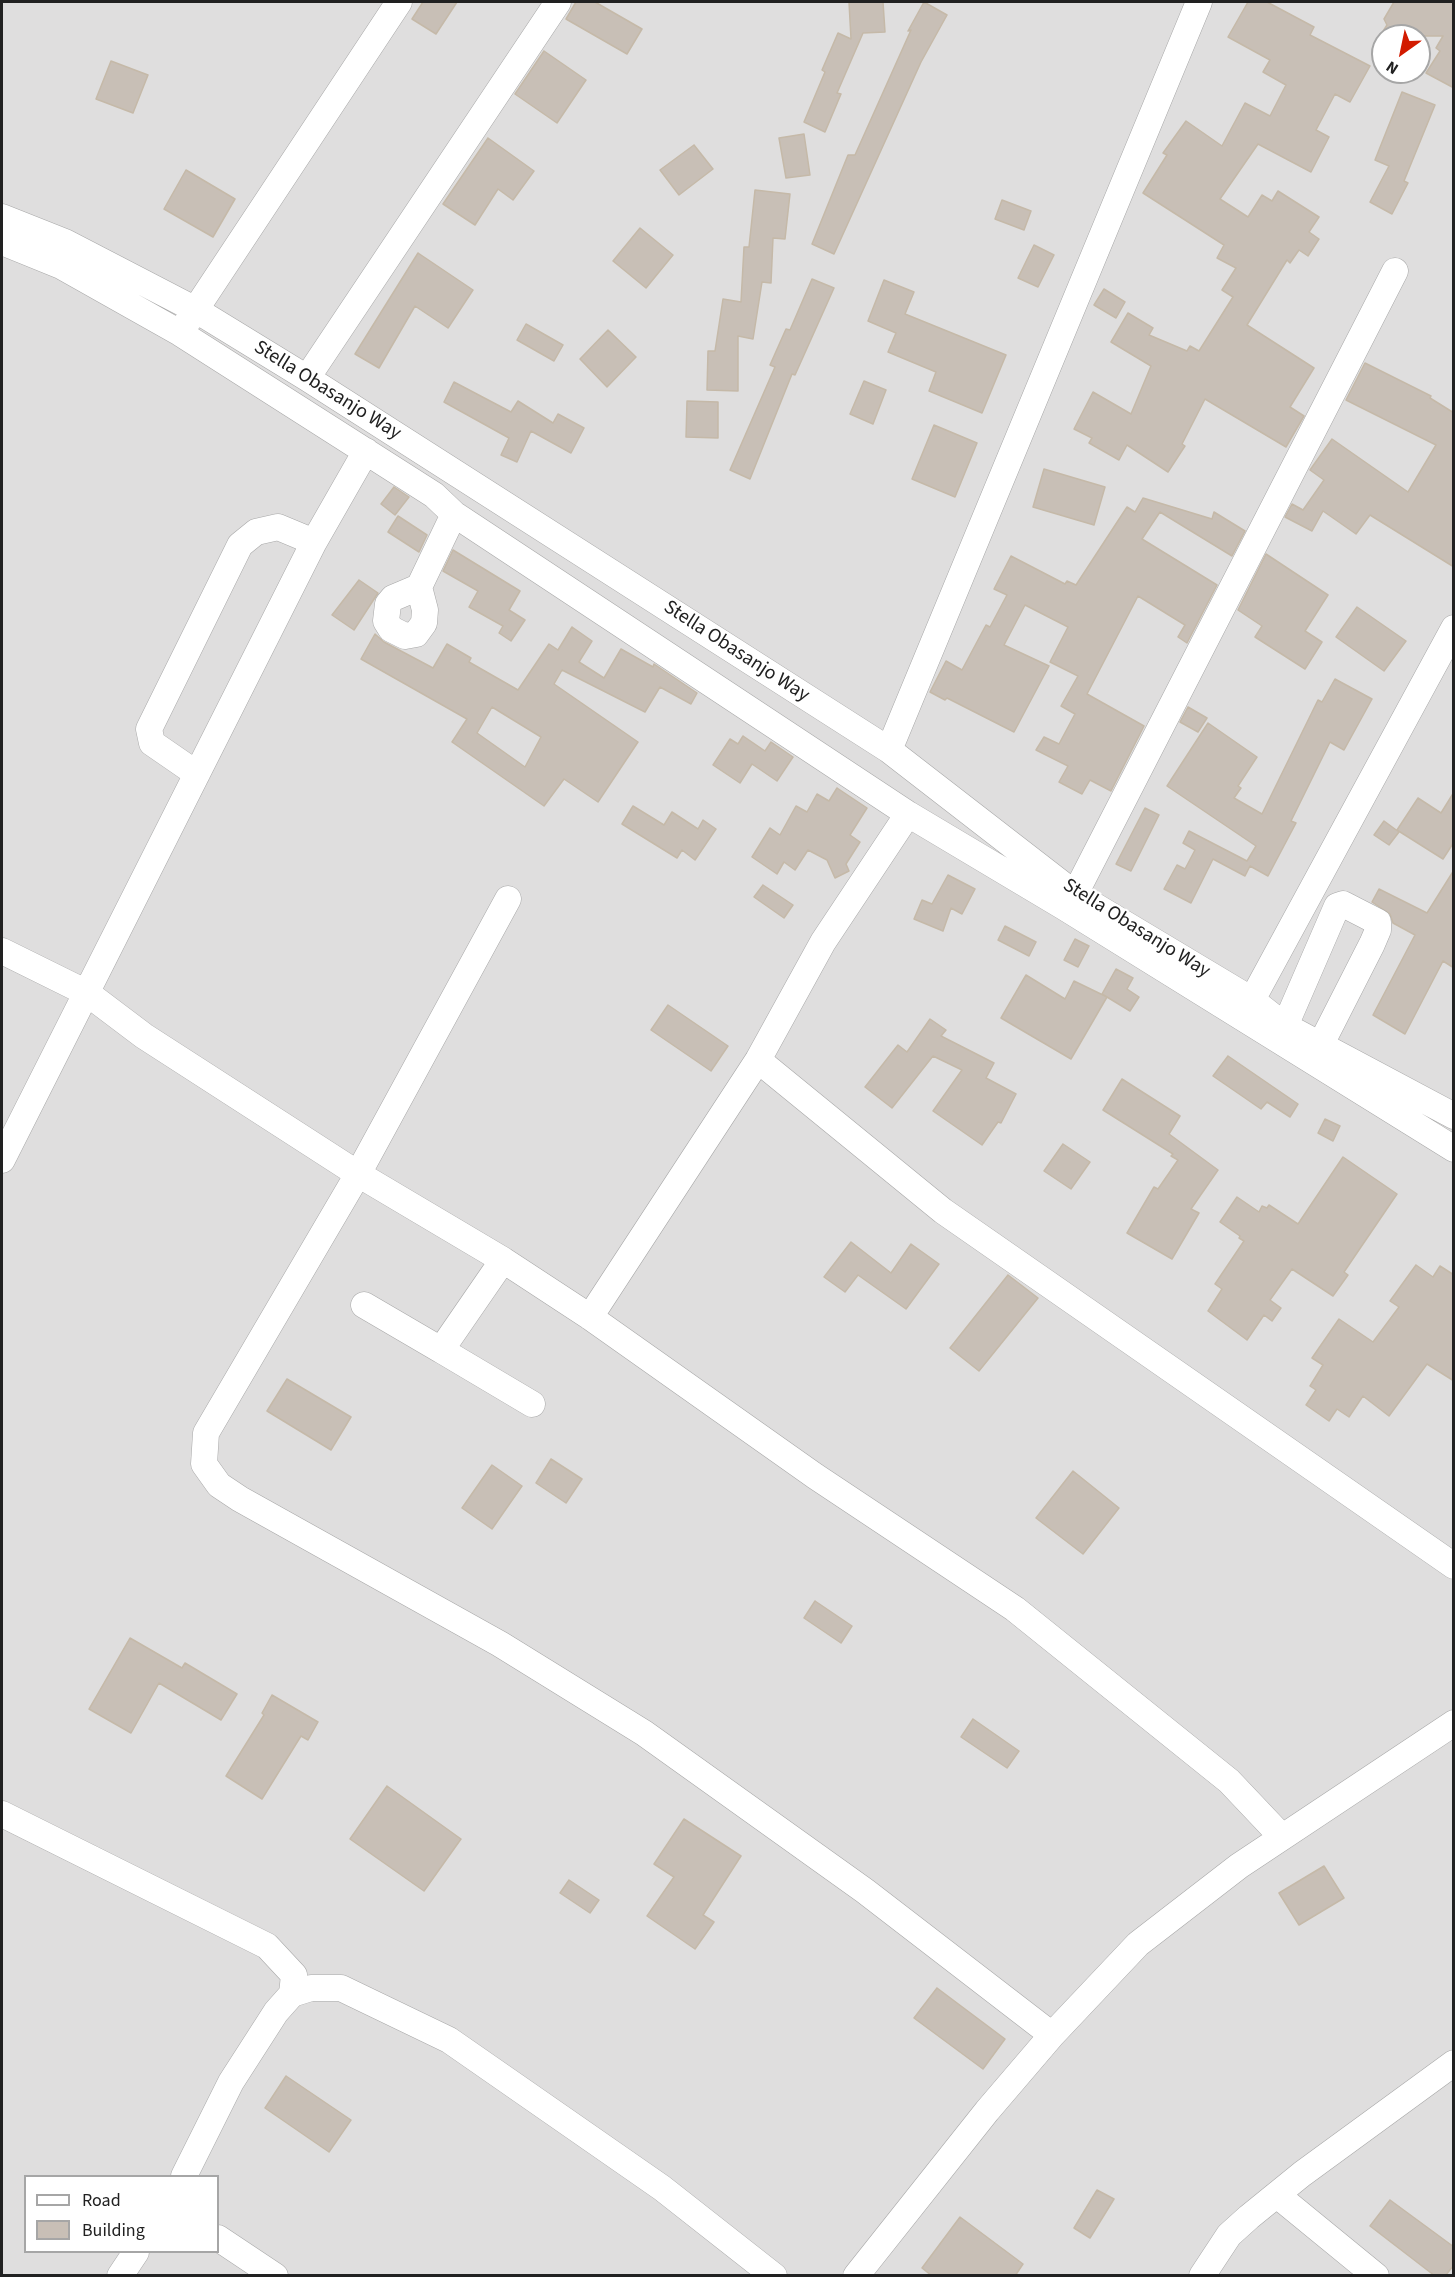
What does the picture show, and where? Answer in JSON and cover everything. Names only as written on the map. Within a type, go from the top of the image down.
[{"type":"street","points":[[180,333],[399,2]]},
{"type":"street","points":[[307,378],[558,2]]},
{"type":"street","points":[[889,750],[1199,2]]},
{"type":"street","name":"Stella Obasanjo Way","points":[[2,217],[65,242],[196,310],[307,378],[889,750],[1075,894],[1252,1000],[1300,1039],[1451,1106]]},
{"type":"street","points":[[2,242],[61,266],[180,333],[434,495],[454,514],[908,814],[1064,907],[1300,1039],[1454,1149]]},
{"type":"street","points":[[1075,894],[1395,271]]},
{"type":"street","points":[[2,1160],[315,542],[366,452]]},
{"type":"street","points":[[418,587],[454,514]]},
{"type":"street","points":[[197,774],[152,743],[149,729],[240,545],[255,532],[278,527],[315,542]]},
{"type":"street","points":[[1252,1000],[1318,874],[1454,628]]},
{"type":"street","points":[[590,1317],[758,1060],[823,942],[908,814]]},
{"type":"street","points":[[1300,1039],[1378,930],[1378,922],[1343,904],[1318,874]]},
{"type":"street","points":[[508,899],[358,1174],[206,1433],[204,1464],[219,1485],[500,1644],[644,1733],[866,1891],[1052,2035]]},
{"type":"street","points":[[1300,1039],[1337,906],[1343,904]]},
{"type":"street","points":[[2,951],[87,993],[144,1036],[358,1174],[503,1260],[590,1317],[816,1476],[1015,1609],[1229,1781],[1282,1837]]},
{"type":"street","points":[[758,1060],[943,1211],[1454,1566]]},
{"type":"street","points":[[441,1350],[503,1260]]},
{"type":"street","points":[[364,1305],[532,1404]]},
{"type":"street","points":[[856,2276],[987,2111],[1052,2035],[1138,1944],[1239,1866],[1454,1723]]},
{"type":"street","points":[[2,1814],[267,1946],[294,1975],[292,1994]]},
{"type":"street","points":[[184,2175],[231,2082],[276,2012],[292,1994],[311,1988],[342,1988],[449,2040],[662,2187],[774,2276]]},
{"type":"street","points":[[1202,2276],[1229,2235],[1277,2195],[1454,2063]]},
{"type":"street","points":[[1277,2195],[1376,2276]]},
{"type":"street","points":[[219,2239],[275,2276]]},
{"type":"street","points":[[120,2276],[135,2253]]},
{"type":"shaded area","points":[[2,2],[1453,2],[1453,2275],[2,2275]]},
{"type":"building","points":[[423,2],[457,2],[436,34],[412,19]]},
{"type":"building","points":[[576,2],[595,2],[642,29],[627,54],[566,19]]},
{"type":"building","points":[[849,2],[883,2],[885,32],[863,33],[837,93],[841,94],[825,132],[804,122],[838,33],[851,39]]},
{"type":"building","points":[[924,2],[947,15],[921,62],[834,254],[812,244],[848,155],[855,155],[911,30],[908,31]]},
{"type":"building","points":[[1248,2],[1267,2],[1314,27],[1310,35],[1370,66],[1350,102],[1335,94],[1316,130],[1329,137],[1311,172],[1258,144],[1220,199],[1248,217],[1262,195],[1272,201],[1278,191],[1319,217],[1309,232],[1319,239],[1308,256],[1299,250],[1290,263],[1287,260],[1247,325],[1314,368],[1290,407],[1304,416],[1286,447],[1205,399],[1182,444],[1185,446],[1168,472],[1127,445],[1119,460],[1089,443],[1092,438],[1074,429],[1093,392],[1131,414],[1151,366],[1111,342],[1128,313],[1153,328],[1149,335],[1187,351],[1190,346],[1199,351],[1233,297],[1222,290],[1236,268],[1217,258],[1224,245],[1143,193],[1167,155],[1163,153],[1186,121],[1222,146],[1245,103],[1270,116],[1286,85],[1263,72],[1270,60],[1228,37]]},
{"type":"building","points":[[1394,2],[1454,2],[1454,88],[1431,76],[1431,65],[1440,51],[1436,48],[1443,36],[1431,36],[1431,24],[1386,24],[1384,19]]},
{"type":"building","points":[[544,51],[586,80],[557,123],[515,94]]},
{"type":"building","points":[[111,61],[148,75],[133,113],[96,99]]},
{"type":"building","points":[[1402,92],[1435,105],[1404,181],[1408,183],[1392,214],[1370,202],[1389,166],[1375,160]]},
{"type":"building","points":[[804,134],[810,175],[786,178],[779,138]]},
{"type":"building","points":[[488,138],[534,171],[513,200],[498,189],[475,225],[443,204]]},
{"type":"building","points":[[694,145],[713,169],[679,195],[660,170]]},
{"type":"building","points":[[186,170],[235,199],[213,237],[164,209]]},
{"type":"building","points":[[755,190],[790,194],[785,239],[773,238],[771,283],[762,282],[753,339],[738,336],[738,391],[707,390],[708,351],[715,351],[723,299],[741,302],[744,247],[749,247]]},
{"type":"building","points":[[1002,200],[1031,211],[1024,230],[995,219]]},
{"type":"building","points":[[640,228],[673,255],[646,288],[613,261]]},
{"type":"building","points":[[1034,245],[1054,255],[1038,287],[1018,278]]},
{"type":"building","points":[[418,253],[473,290],[448,328],[415,306],[379,368],[355,354]]},
{"type":"building","points":[[812,279],[834,288],[795,375],[792,374],[750,479],[730,470],[775,367],[770,365],[786,329],[790,330]]},
{"type":"building","points":[[884,280],[914,292],[905,314],[1006,355],[982,413],[929,391],[936,372],[888,352],[896,333],[868,321]]},
{"type":"building","points":[[1104,289],[1125,302],[1116,318],[1094,305]]},
{"type":"building","points":[[526,324],[563,345],[554,361],[517,340]]},
{"type":"building","points":[[608,330],[636,357],[607,387],[580,359]]},
{"type":"building","points":[[1365,363],[1431,396],[1430,398],[1454,413],[1454,567],[1370,515],[1356,534],[1323,511],[1312,531],[1285,517],[1292,504],[1303,510],[1324,480],[1310,470],[1332,439],[1408,492],[1436,445],[1346,400]]},
{"type":"building","points":[[864,381],[886,390],[873,424],[850,414]]},
{"type":"building","points":[[454,382],[511,412],[518,401],[553,423],[558,414],[584,428],[571,453],[531,431],[517,462],[501,455],[509,438],[444,402]]},
{"type":"building","points":[[687,401],[718,402],[718,438],[686,437]]},
{"type":"building","points":[[934,425],[977,443],[955,497],[912,479]]},
{"type":"building","points":[[1044,469],[1105,487],[1094,525],[1033,507]]},
{"type":"building","points":[[394,487],[409,497],[395,515],[381,504]]},
{"type":"building","points":[[1143,498],[1212,519],[1214,512],[1245,531],[1232,556],[1160,512],[1142,539],[1217,585],[1187,643],[1178,637],[1185,625],[1138,596],[1087,694],[1144,726],[1111,791],[1090,780],[1082,794],[1059,782],[1068,766],[1036,750],[1044,737],[1059,744],[1075,714],[1061,706],[1078,676],[1050,662],[1068,627],[1025,605],[1004,645],[1049,666],[1014,732],[947,698],[945,700],[930,692],[946,661],[962,670],[986,625],[990,627],[1007,595],[994,589],[1011,556],[1065,584],[1067,581],[1076,585],[1127,507],[1135,512]]},
{"type":"building","points":[[398,516],[427,535],[419,552],[388,532]]},
{"type":"building","points":[[453,550],[520,591],[509,610],[525,620],[511,641],[499,633],[503,626],[469,607],[478,591],[443,571]]},
{"type":"building","points":[[1266,554],[1328,595],[1305,631],[1322,642],[1305,669],[1255,637],[1262,626],[1238,610]]},
{"type":"building","points":[[359,580],[378,593],[354,630],[332,615]]},
{"type":"building","points":[[1357,607],[1406,641],[1384,671],[1336,637]]},
{"type":"building","points":[[572,627],[592,641],[579,662],[604,678],[621,649],[653,667],[654,664],[697,693],[691,704],[660,687],[645,712],[562,670],[554,684],[638,742],[598,802],[564,779],[544,806],[452,742],[467,719],[361,659],[375,634],[384,642],[433,668],[447,644],[471,658],[469,662],[518,690],[549,644],[558,650]],"holes":[[[492,707],[541,737],[525,767],[477,733]]]},
{"type":"building","points":[[1335,679],[1372,699],[1344,750],[1330,742],[1291,821],[1296,823],[1268,876],[1250,866],[1245,876],[1213,859],[1191,903],[1164,889],[1177,865],[1185,869],[1195,850],[1183,843],[1189,831],[1247,861],[1256,846],[1167,786],[1208,723],[1257,757],[1238,786],[1241,788],[1234,798],[1262,814],[1318,700],[1322,702]]},
{"type":"building","points":[[1188,707],[1207,718],[1198,732],[1180,722]]},
{"type":"building","points":[[743,736],[765,751],[771,742],[793,757],[777,781],[752,764],[740,783],[713,765],[730,739],[738,744]]},
{"type":"building","points":[[837,788],[867,808],[850,835],[860,842],[846,864],[849,871],[835,878],[827,860],[808,850],[795,870],[784,862],[777,874],[752,857],[770,828],[780,835],[796,806],[807,812],[817,794],[829,801]]},
{"type":"building","points":[[1454,792],[1454,842],[1443,859],[1397,830],[1418,798],[1441,813]]},
{"type":"building","points":[[633,806],[664,825],[672,812],[698,829],[703,820],[716,829],[695,860],[682,850],[677,858],[622,824]]},
{"type":"building","points":[[1145,808],[1159,815],[1131,871],[1116,864]]},
{"type":"building","points":[[1384,821],[1399,832],[1389,845],[1374,835]]},
{"type":"building","points":[[1454,870],[1454,968],[1443,961],[1405,1034],[1373,1015],[1415,935],[1393,923],[1390,914],[1372,902],[1379,889],[1427,913]]},
{"type":"building","points":[[948,875],[975,889],[962,914],[951,908],[943,931],[914,919],[922,900],[932,904]]},
{"type":"building","points":[[763,885],[793,905],[784,918],[754,897]]},
{"type":"building","points":[[1005,926],[1036,942],[1029,956],[998,940]]},
{"type":"building","points":[[1075,939],[1089,946],[1078,967],[1064,960]]},
{"type":"building","points":[[1116,969],[1133,978],[1127,989],[1139,997],[1130,1011],[1102,994]]},
{"type":"building","points":[[1026,975],[1065,999],[1074,981],[1107,997],[1071,1059],[1001,1018]]},
{"type":"building","points":[[668,1005],[728,1046],[711,1071],[651,1030]]},
{"type":"building","points":[[930,1019],[946,1030],[941,1036],[994,1063],[986,1078],[1016,1094],[1001,1123],[998,1122],[982,1145],[933,1111],[962,1070],[933,1056],[892,1108],[865,1087],[898,1045],[907,1052]]},
{"type":"building","points":[[1228,1056],[1298,1104],[1290,1117],[1267,1102],[1261,1109],[1213,1076]]},
{"type":"building","points":[[1122,1079],[1180,1116],[1169,1134],[1218,1170],[1191,1209],[1199,1213],[1172,1259],[1127,1233],[1154,1187],[1158,1189],[1178,1160],[1171,1156],[1173,1154],[1103,1110]]},
{"type":"building","points":[[1325,1119],[1340,1126],[1333,1141],[1318,1133]]},
{"type":"building","points":[[1063,1144],[1090,1162],[1071,1189],[1044,1171]]},
{"type":"building","points":[[1343,1157],[1397,1194],[1344,1272],[1348,1275],[1333,1296],[1292,1269],[1270,1300],[1281,1308],[1272,1321],[1264,1315],[1247,1340],[1208,1311],[1222,1289],[1215,1284],[1244,1241],[1220,1222],[1237,1197],[1259,1212],[1262,1206],[1267,1208],[1269,1205],[1298,1224]]},
{"type":"building","points":[[851,1242],[891,1273],[911,1244],[939,1264],[906,1309],[858,1275],[845,1292],[824,1277]]},
{"type":"building","points":[[1416,1265],[1433,1277],[1440,1266],[1454,1275],[1454,1381],[1427,1364],[1389,1416],[1363,1396],[1349,1417],[1337,1409],[1329,1421],[1306,1405],[1316,1390],[1310,1386],[1323,1365],[1312,1358],[1339,1319],[1373,1342],[1399,1307],[1390,1301]]},
{"type":"building","points":[[1008,1275],[1038,1298],[979,1371],[950,1348]]},
{"type":"building","points":[[287,1379],[351,1417],[331,1450],[267,1411]]},
{"type":"building","points":[[551,1459],[582,1479],[566,1503],[536,1483]]},
{"type":"building","points":[[492,1465],[522,1486],[492,1529],[462,1508]]},
{"type":"building","points":[[1073,1471],[1119,1508],[1083,1554],[1036,1518]]},
{"type":"building","points":[[815,1601],[852,1626],[841,1643],[804,1618]]},
{"type":"building","points":[[130,1638],[182,1668],[185,1663],[237,1694],[221,1720],[159,1683],[131,1733],[89,1709]]},
{"type":"building","points":[[272,1695],[318,1722],[308,1740],[301,1736],[262,1799],[226,1776],[264,1715],[262,1713]]},
{"type":"building","points":[[973,1719],[1019,1751],[1007,1768],[961,1737]]},
{"type":"building","points":[[387,1786],[461,1839],[424,1891],[350,1839]]},
{"type":"building","points":[[684,1819],[741,1856],[703,1915],[714,1922],[695,1949],[647,1916],[674,1877],[654,1864]]},
{"type":"building","points":[[1324,1866],[1344,1898],[1299,1925],[1279,1893]]},
{"type":"building","points":[[569,1880],[599,1900],[590,1913],[560,1893]]},
{"type":"building","points":[[937,1988],[1005,2039],[983,2069],[914,2018]]},
{"type":"building","points":[[286,2076],[351,2120],[329,2152],[265,2108]]},
{"type":"building","points":[[1097,2190],[1114,2199],[1090,2238],[1074,2228]]},
{"type":"building","points":[[1390,2200],[1454,2247],[1454,2265],[1445,2276],[1435,2276],[1370,2226]]},
{"type":"building","points":[[960,2217],[1023,2264],[1015,2276],[932,2276],[922,2268]]}]
